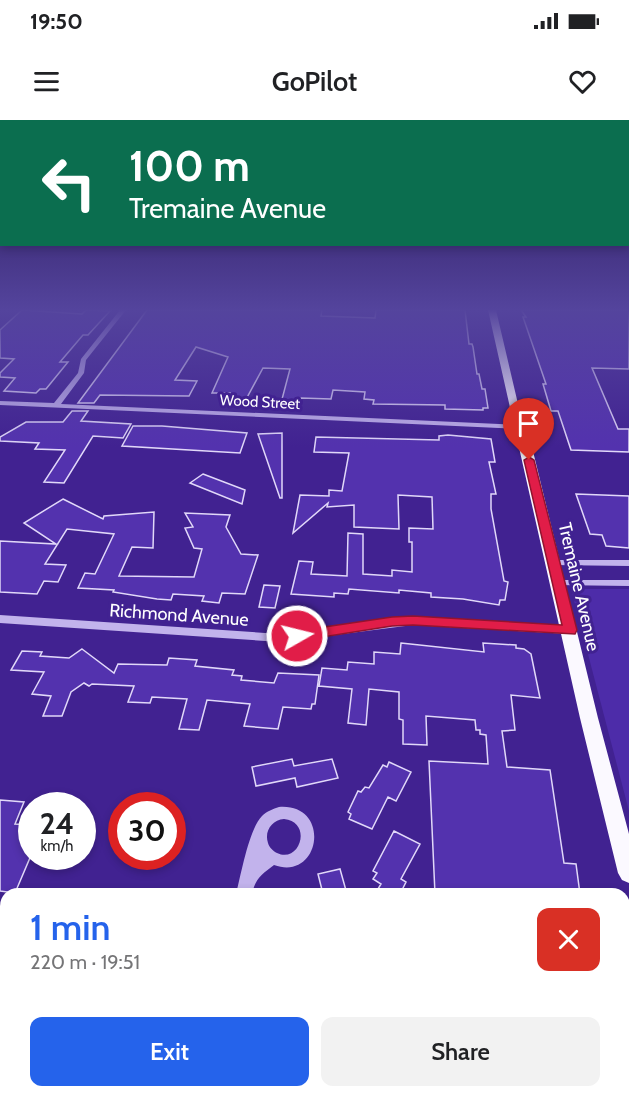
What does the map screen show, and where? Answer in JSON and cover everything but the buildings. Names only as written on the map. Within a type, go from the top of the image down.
[{"type":"main road","name":"Tremaine Avenue","points":[[503,356],[555,563],[605,783],[629,873]]},
{"type":"street","points":[[56,406],[81,373],[83,360],[86,356]]},
{"type":"street","name":"Wood Street","points":[[0,403],[519,427]]},
{"type":"street","points":[[555,563],[629,563]]},
{"type":"street","points":[[559,583],[629,583]]},
{"type":"street","name":"Richmond Avenue","points":[[0,619],[280,638],[413,621],[570,630]]},
{"type":"street","points":[[245,888],[259,833],[267,820],[283,814],[298,818],[308,830],[309,837],[303,851],[289,860],[272,858],[261,848],[259,833]]},
{"type":"street","points":[[246,888],[254,871],[272,858]]},
{"type":"shaded area","points":[[571,589],[629,589],[629,811]]},
{"type":"route","points":[[297,636],[392,621],[570,630],[529,460]]}]
